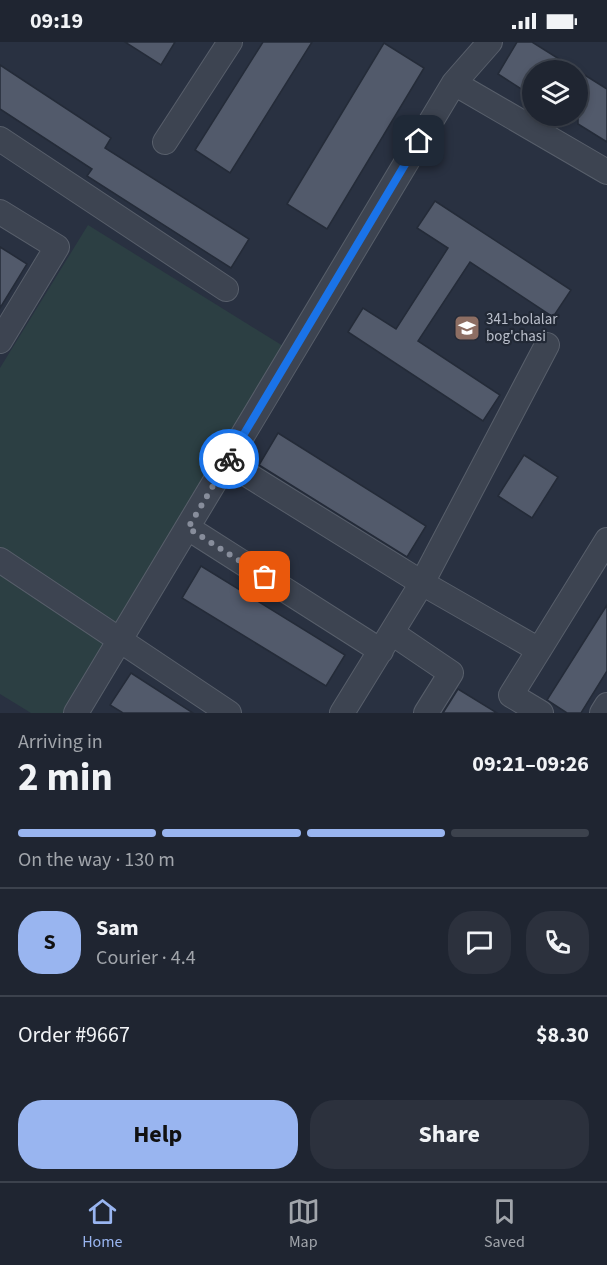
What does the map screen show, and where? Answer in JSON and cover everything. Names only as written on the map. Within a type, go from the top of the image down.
[{"type":"lane","points":[[165,142],[230,42]]},
{"type":"lane","points":[[76,713],[454,82],[490,42]]},
{"type":"lane","points":[[454,82],[607,172]]},
{"type":"lane","points":[[0,139],[226,289]]},
{"type":"lane","points":[[0,212],[57,247],[0,341]]},
{"type":"lane","points":[[342,713],[422,583],[547,345]]},
{"type":"lane","points":[[226,462],[422,583],[539,650]]},
{"type":"lane","points":[[188,528],[386,642],[452,673],[426,713]]},
{"type":"lane","points":[[541,713],[512,695],[607,540]]},
{"type":"lane","points":[[0,560],[119,642],[230,713]]},
{"type":"lane","points":[[602,713],[607,705]]},
{"type":"green space","points":[[88,225],[288,349],[63,713],[31,713],[0,694],[0,368]]},
{"type":"building","points":[[125,42],[175,42],[161,65]]},
{"type":"building","points":[[263,42],[312,42],[230,173],[195,150]]},
{"type":"building","points":[[517,42],[532,42],[561,60],[522,60],[522,90],[498,74]]},
{"type":"building","points":[[384,43],[424,68],[327,229],[287,204]]},
{"type":"building","points":[[0,65],[111,138],[105,148],[249,239],[231,268],[87,176],[92,169],[0,109]]},
{"type":"building","points":[[588,77],[607,89],[607,142],[581,126],[588,126]]},
{"type":"building","points":[[435,201],[571,290],[553,317],[470,262],[418,341],[500,395],[483,421],[348,332],[363,308],[396,329],[448,248],[417,228]]},
{"type":"building","points":[[0,247],[27,264],[0,308]]},
{"type":"building","points":[[278,433],[426,526],[407,557],[259,465]]},
{"type":"building","points":[[524,455],[558,477],[532,518],[498,496]]},
{"type":"building","points":[[201,566],[345,655],[326,686],[182,598]]},
{"type":"building","points":[[607,605],[607,671],[581,713],[567,713],[547,700]]},
{"type":"building","points":[[131,673],[193,713],[123,713],[110,705]]},
{"type":"building","points":[[458,689],[497,713],[443,713]]},
{"type":"way so far","points":[[229,459],[188,528],[265,577]]},
{"type":"place","name":"341-bolalar bog'chasi","points":[[467,328]]},
{"type":"route","points":[[229,459],[419,141]]}]
